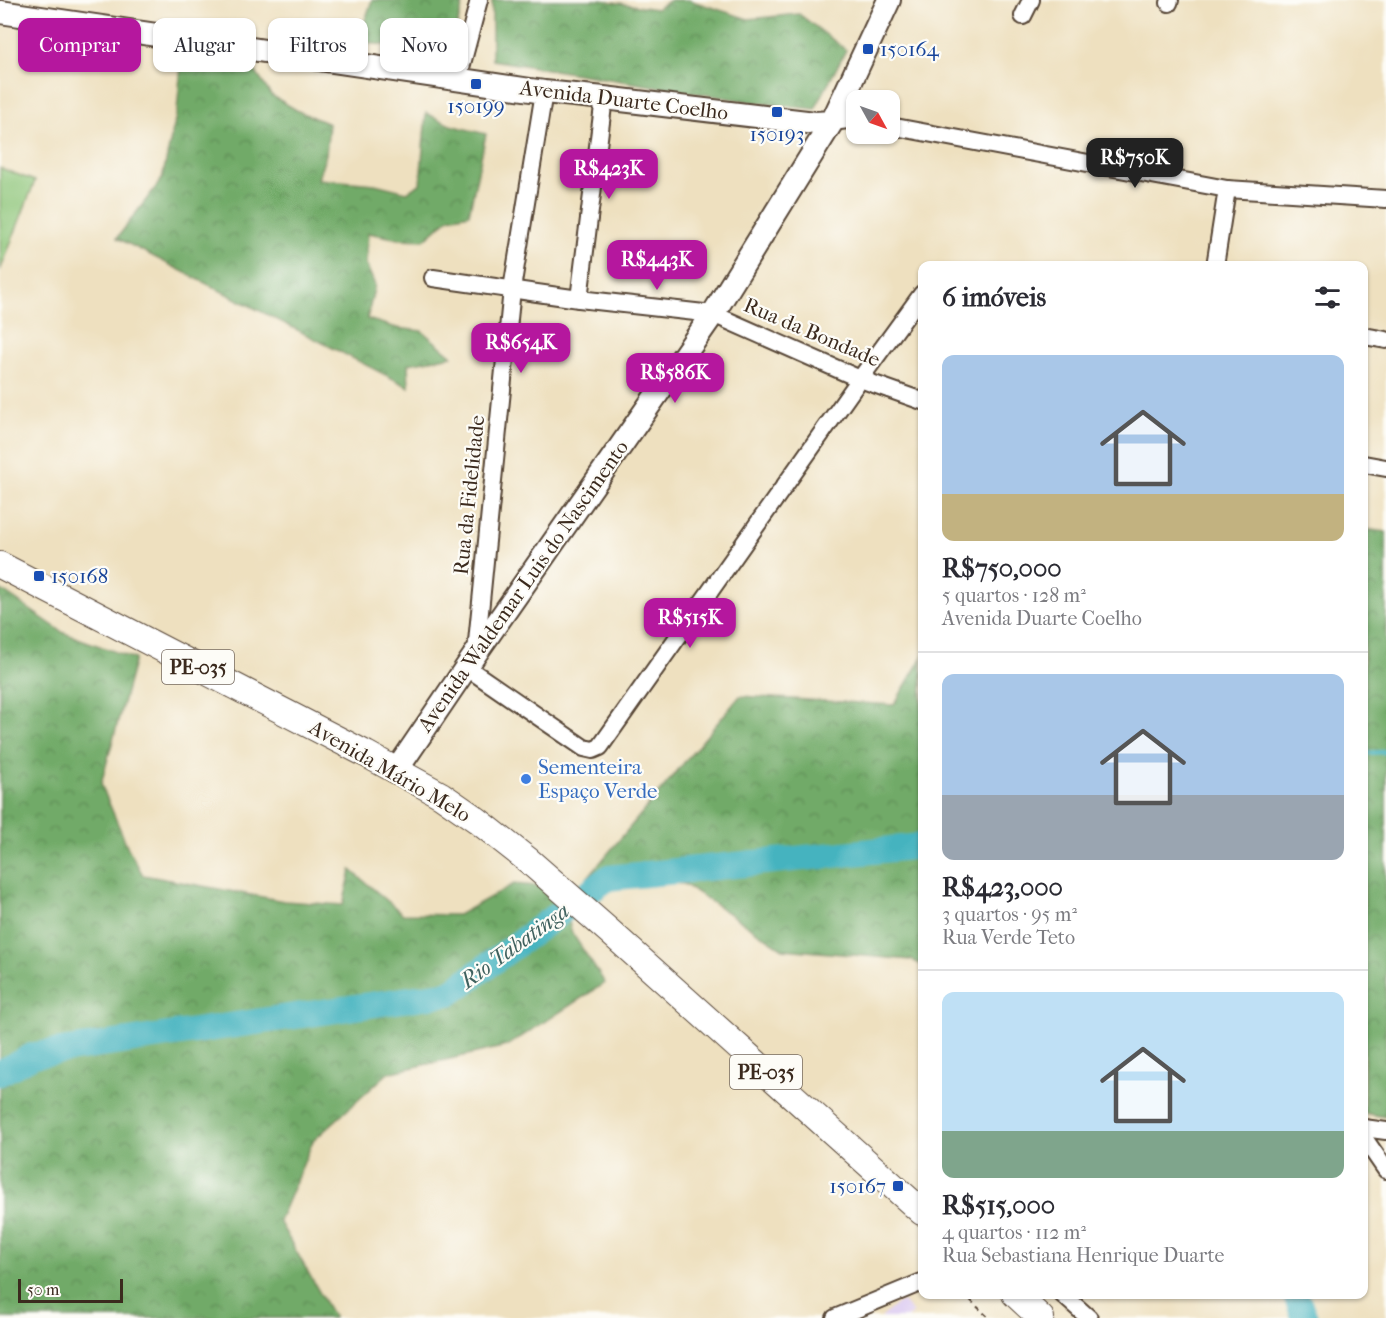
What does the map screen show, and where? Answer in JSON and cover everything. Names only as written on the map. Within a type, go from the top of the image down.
[{"type":"main road","name":"Avenida Waldemar Luis do Nascimento","points":[[396,771],[713,314],[832,122],[890,0]]},
{"type":"main road","name":"Avenida Duarte Coelho","points":[[0,12],[544,92],[815,123],[832,122]]},
{"type":"main road","name":"Avenida Mário Melo","points":[[0,565],[441,795],[477,820],[530,861],[918,1208]]},
{"type":"main road","points":[[1020,1299],[1041,1318]]},
{"type":"street","points":[[458,79],[479,0]]},
{"type":"street","points":[[1023,16],[1031,0]]},
{"type":"street","name":"Rua da Fidelidade","points":[[471,660],[512,289],[544,92]]},
{"type":"street","points":[[579,299],[604,98]]},
{"type":"street","name":"Avenida Duarte Coelho","points":[[832,122],[846,120]]},
{"type":"street","points":[[900,128],[1227,189],[1386,199]]},
{"type":"street","points":[[1216,261],[1227,189]]},
{"type":"street","name":"Rua da Bondade","points":[[433,278],[579,299],[713,314],[860,379],[918,400]]},
{"type":"street","points":[[471,660],[584,748],[593,750],[600,747],[918,299]]},
{"type":"street","points":[[1368,337],[1386,340]]},
{"type":"street","points":[[1368,465],[1386,468]]},
{"type":"street","points":[[1368,1129],[1386,1131]]},
{"type":"street","points":[[1368,1144],[1386,1170]]},
{"type":"street","points":[[835,1318],[918,1284]]},
{"type":"street","points":[[1068,1299],[1089,1318]]},
{"type":"path","points":[[969,1299],[989,1318]]},
{"type":"shaded area","points":[[903,1302],[913,1313],[907,1318],[881,1318],[898,1303]]},
{"type":"green space","points":[[372,0],[464,0],[459,18],[380,18],[380,44],[368,43],[368,18],[366,18]]},
{"type":"green space","points":[[492,0],[601,0],[656,9],[671,0],[689,0],[748,19],[799,14],[846,50],[815,109],[758,103],[492,60]]},
{"type":"green space","points":[[180,72],[256,72],[271,95],[298,111],[329,124],[326,154],[318,179],[375,184],[407,192],[420,184],[426,113],[450,125],[486,134],[469,214],[449,218],[424,240],[399,239],[368,233],[366,264],[375,285],[367,319],[397,328],[422,331],[452,356],[408,364],[409,387],[117,238],[162,179],[177,111]]},
{"type":"green space","points":[[0,168],[35,181],[0,271]]},
{"type":"green space","points":[[1368,530],[1386,532],[1386,1117],[1368,1114]]},
{"type":"green space","points":[[0,589],[64,633],[135,659],[101,784],[128,848],[143,875],[284,901],[343,905],[351,870],[403,914],[458,915],[514,884],[559,888],[572,933],[605,983],[507,1046],[388,1073],[313,1141],[279,1221],[334,1318],[0,1318]]},
{"type":"green space","points":[[918,664],[918,963],[912,960],[783,949],[684,884],[588,877],[740,696],[894,705]]},
{"type":"waterway","points":[[1368,753],[1386,752]]},
{"type":"waterway","name":"Rio Tabatinga","points":[[0,1073],[34,1055],[450,993],[608,878],[918,846]]},
{"type":"waterway","name":"Rio Tabatinga","points":[[1297,1299],[1305,1318]]},
{"type":"place","name":"150164","points":[[868,49]]},
{"type":"place","name":"150199","points":[[476,84]]},
{"type":"place","name":"150193","points":[[777,112]]},
{"type":"place","name":"150168","points":[[39,576]]},
{"type":"place","name":"Sementeira Espaço Verde","points":[[526,779]]},
{"type":"place","name":"150167","points":[[898,1186]]}]
